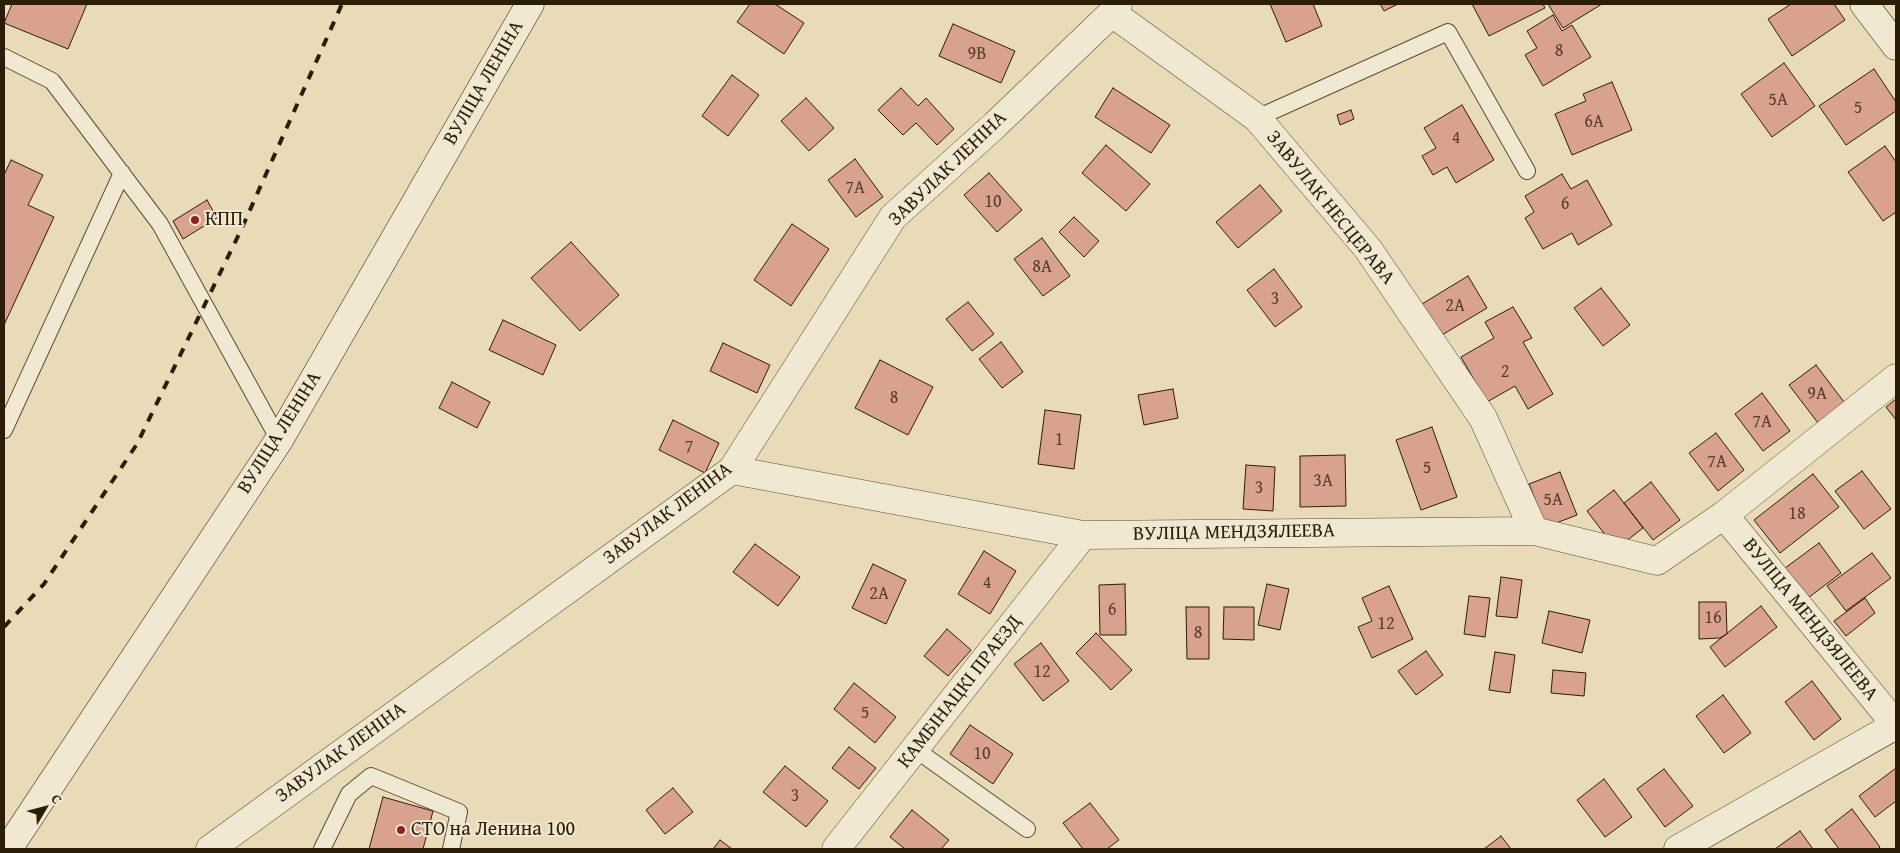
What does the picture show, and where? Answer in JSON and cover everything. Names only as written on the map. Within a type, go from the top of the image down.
[{"type":"street","name":"ВУЛІЦА ЛЕНІНА","points":[[8,849],[279,440],[530,4]]},
{"type":"street","points":[[1864,4],[1896,46]]},
{"type":"street","name":"ЗАВУЛАК НЕСЦЕРАВА","points":[[1115,8],[1257,118],[1368,249],[1482,418],[1534,530]]},
{"type":"street","name":"ЗАВУЛАК ЛЕНІНА","points":[[210,849],[732,470],[893,217],[994,125],[1115,8]]},
{"type":"street","name":"ВУЛІЦА МЕНДЗЯЛЕЕВА","points":[[732,470],[1083,535],[1534,530],[1657,561],[1724,515],[1896,378]]},
{"type":"street","name":"ВУЛІЦА МЕНДЗЯЛЕЕВА","points":[[1724,515],[1896,725]]},
{"type":"street","name":"КАМБІНАЦКІ ПРАЕЗД","points":[[836,849],[1083,535]]},
{"type":"street","points":[[1678,849],[1896,725]]},
{"type":"lane","points":[[1257,118],[1448,32],[1527,171]]},
{"type":"lane","points":[[4,57],[52,80],[160,224],[279,440]]},
{"type":"lane","points":[[4,430],[122,174]]},
{"type":"lane","points":[[915,748],[1027,829]]},
{"type":"lane","points":[[322,849],[349,794],[371,776],[459,812],[451,849]]},
{"type":"building","points":[[12,4],[87,4],[68,49],[4,23]]},
{"type":"building","points":[[750,4],[775,4],[804,23],[784,54],[737,22]]},
{"type":"building","points":[[1270,4],[1313,4],[1322,26],[1286,42]]},
{"type":"building","points":[[1380,4],[1398,4],[1384,11]]},
{"type":"building","points":[[1472,4],[1543,4],[1545,8],[1489,36]]},
{"type":"building","points":[[1548,4],[1602,4],[1563,28]]},
{"type":"building","points":[[1791,4],[1834,4],[1845,20],[1792,56],[1768,19]]},
{"type":"building","points":[[1553,15],[1562,31],[1572,25],[1591,57],[1543,86],[1525,55],[1537,48],[1527,31]]},
{"type":"building","points":[[953,24],[1015,51],[1001,83],[939,56]]},
{"type":"building","points":[[1784,63],[1815,106],[1772,137],[1741,94]]},
{"type":"building","points":[[1874,69],[1896,102],[1896,111],[1846,145],[1819,106]]},
{"type":"building","points":[[732,75],[759,95],[728,136],[702,116]]},
{"type":"building","points":[[1612,82],[1632,130],[1572,155],[1555,114],[1586,101],[1583,94]]},
{"type":"building","points":[[901,88],[918,106],[926,98],[954,129],[937,145],[916,123],[903,135],[878,110]]},
{"type":"building","points":[[1113,88],[1170,125],[1151,153],[1095,117]]},
{"type":"building","points":[[806,98],[834,128],[809,151],[781,121]]},
{"type":"building","points":[[1462,105],[1494,160],[1456,183],[1447,167],[1433,175],[1422,156],[1436,148],[1424,128]]},
{"type":"building","points":[[1351,110],[1354,119],[1340,125],[1337,115]]},
{"type":"building","points":[[1106,145],[1150,184],[1126,211],[1082,173]]},
{"type":"building","points":[[1885,146],[1896,162],[1896,212],[1883,221],[1848,172]]},
{"type":"building","points":[[855,159],[883,197],[856,217],[828,180]]},
{"type":"building","points":[[11,160],[43,175],[28,205],[54,217],[4,325],[4,175]]},
{"type":"building","points":[[989,173],[1022,210],[997,232],[964,195]]},
{"type":"building","points":[[1562,174],[1571,189],[1587,180],[1612,225],[1578,245],[1572,233],[1543,249],[1525,218],[1534,212],[1525,196]]},
{"type":"building","points":[[1260,185],[1282,211],[1238,248],[1216,222]]},
{"type":"building","name":"КПП","points":[[207,200],[217,218],[183,239],[173,221]]},
{"type":"building","points":[[1074,217],[1099,241],[1084,257],[1059,232]]},
{"type":"building","points":[[792,224],[829,249],[791,306],[754,280]]},
{"type":"building","points":[[1042,238],[1070,276],[1043,296],[1014,259]]},
{"type":"building","points":[[571,242],[619,295],[580,331],[531,278]]},
{"type":"building","points":[[1274,269],[1302,307],[1275,327],[1247,290]]},
{"type":"building","points":[[1468,276],[1487,308],[1442,335],[1422,304]]},
{"type":"building","points":[[1601,288],[1630,325],[1603,346],[1574,308]]},
{"type":"building","points":[[968,302],[994,334],[972,351],[946,319]]},
{"type":"building","points":[[1513,307],[1532,338],[1523,342],[1553,394],[1528,409],[1515,386],[1487,402],[1461,357],[1494,338],[1485,322]]},
{"type":"building","points":[[503,320],[556,345],[543,375],[489,350]]},
{"type":"building","points":[[1001,342],[1023,372],[1002,388],[979,359]]},
{"type":"building","points":[[723,343],[770,365],[757,393],[710,371]]},
{"type":"building","points":[[880,360],[933,387],[908,435],[855,408]]},
{"type":"building","points":[[1816,365],[1844,402],[1818,423],[1789,385]]},
{"type":"building","points":[[452,382],[490,402],[477,428],[439,408]]},
{"type":"building","points":[[1173,389],[1178,418],[1144,425],[1138,395]]},
{"type":"building","points":[[1762,393],[1790,431],[1763,451],[1735,414]]},
{"type":"building","points":[[1896,399],[1896,420],[1886,407]]},
{"type":"building","points":[[1045,410],[1081,415],[1074,469],[1038,464]]},
{"type":"building","points":[[673,420],[719,443],[705,473],[659,450]]},
{"type":"building","points":[[1432,427],[1457,497],[1421,510],[1396,440]]},
{"type":"building","points":[[1716,433],[1744,470],[1718,491],[1689,453]]},
{"type":"building","points":[[1345,455],[1346,506],[1300,507],[1300,456]]},
{"type":"building","points":[[1246,465],[1275,467],[1273,511],[1243,509]]},
{"type":"building","points":[[1862,471],[1891,509],[1864,529],[1835,491]]},
{"type":"building","points":[[1560,472],[1577,515],[1546,527],[1529,484]]},
{"type":"building","points":[[1813,474],[1839,507],[1780,553],[1754,520]]},
{"type":"building","points":[[1651,482],[1680,520],[1653,540],[1624,503]]},
{"type":"building","points":[[1614,490],[1643,528],[1616,549],[1587,511]]},
{"type":"building","points":[[1819,543],[1841,573],[1808,598],[1785,568]]},
{"type":"building","points":[[755,544],[800,577],[778,606],[733,572]]},
{"type":"building","points":[[984,551],[1016,571],[990,614],[958,594]]},
{"type":"building","points":[[1872,553],[1891,578],[1846,611],[1827,586]]},
{"type":"building","points":[[873,564],[906,580],[886,624],[852,608]]},
{"type":"building","points":[[1501,577],[1522,580],[1517,618],[1496,616]]},
{"type":"building","points":[[1125,584],[1126,635],[1100,635],[1099,585]]},
{"type":"building","points":[[1267,584],[1289,589],[1280,630],[1258,625]]},
{"type":"building","points":[[1389,586],[1413,639],[1372,658],[1358,627],[1372,621],[1362,598]]},
{"type":"building","points":[[1469,596],[1490,598],[1485,637],[1464,634]]},
{"type":"building","points":[[1865,598],[1875,613],[1846,636],[1834,621]]},
{"type":"building","points":[[1699,602],[1726,602],[1727,634],[1720,638],[1699,639]]},
{"type":"building","points":[[1761,606],[1777,627],[1725,667],[1710,647]]},
{"type":"building","points":[[1186,607],[1209,607],[1209,659],[1187,659]]},
{"type":"building","points":[[1224,607],[1254,607],[1254,640],[1223,639]]},
{"type":"building","points":[[1549,611],[1590,620],[1582,653],[1542,643]]},
{"type":"building","points":[[947,629],[971,650],[948,676],[924,656]]},
{"type":"building","points":[[1096,633],[1132,670],[1111,690],[1076,653]]},
{"type":"building","points":[[1041,643],[1069,681],[1043,701],[1014,664]]},
{"type":"building","points":[[1426,651],[1443,675],[1416,695],[1398,671]]},
{"type":"building","points":[[1495,652],[1515,655],[1510,693],[1489,690]]},
{"type":"building","points":[[1553,670],[1586,673],[1584,696],[1551,693]]},
{"type":"building","points":[[1812,681],[1841,719],[1814,740],[1785,702]]},
{"type":"building","points":[[854,683],[896,717],[875,743],[834,709]]},
{"type":"building","points":[[1723,695],[1751,733],[1724,753],[1696,716]]},
{"type":"building","points":[[970,725],[1013,754],[993,784],[950,754]]},
{"type":"building","points":[[849,747],[876,768],[859,789],[832,768]]},
{"type":"building","points":[[785,766],[828,801],[806,827],[763,792]]},
{"type":"building","points":[[1896,768],[1896,801],[1875,817],[1859,796]]},
{"type":"building","points":[[1664,769],[1693,806],[1665,827],[1637,789]]},
{"type":"building","points":[[1604,779],[1632,817],[1605,837],[1577,800]]},
{"type":"building","points":[[673,788],[693,812],[665,834],[646,810]]},
{"type":"building","name":"СТО на Ленина 100","points":[[383,797],[433,811],[423,849],[369,849]]},
{"type":"building","points":[[1090,803],[1119,840],[1107,849],[1083,849],[1063,823]]},
{"type":"building","points":[[1852,809],[1880,847],[1878,849],[1839,849],[1825,830]]},
{"type":"building","points":[[912,810],[949,840],[941,849],[905,849],[890,837]]},
{"type":"building","points":[[1800,831],[1813,849],[1775,849]]},
{"type":"building","points":[[1501,836],[1511,849],[1484,849]]},
{"type":"building","points":[[720,840],[732,849],[713,849]]},
{"type":"railway","points":[[4,627],[44,584],[137,444],[241,230],[342,4]]},
{"type":"place","name":"КПП","points":[[195,220]]},
{"type":"place","name":"СТО на Ленина 100","points":[[401,830]]}]
